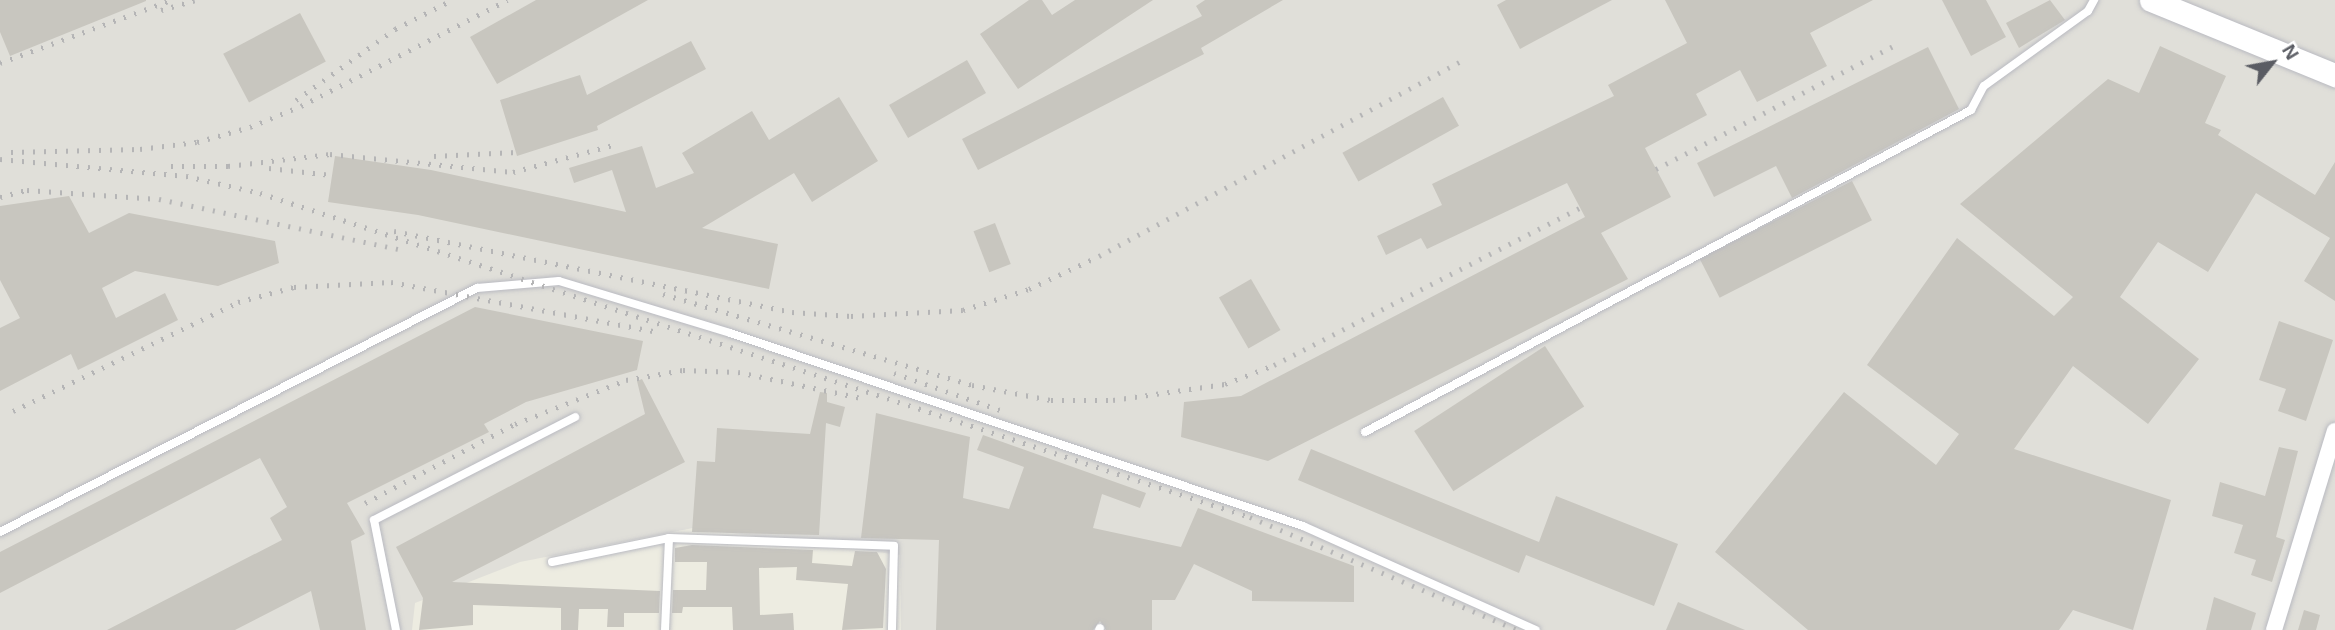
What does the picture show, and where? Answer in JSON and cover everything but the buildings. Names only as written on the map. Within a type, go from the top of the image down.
[{"type":"street","points":[[2151,0],[2335,75]]},
{"type":"street","points":[[2274,630],[2335,431]]},
{"type":"lane","points":[[1365,432],[1971,110],[1984,86],[2088,11],[2094,0]]},
{"type":"lane","points":[[0,532],[477,288],[559,281],[730,332],[1303,526],[1536,630]]},
{"type":"lane","points":[[396,630],[374,520],[575,417]]},
{"type":"lane","points":[[552,562],[669,538],[894,546],[892,630]]},
{"type":"lane","points":[[665,630],[669,538]]},
{"type":"shaded area","points":[[0,0],[2335,0],[2335,630],[901,630],[900,555],[693,528],[520,562],[415,603],[412,630],[0,630]]},
{"type":"railway","points":[[0,63],[171,0]]},
{"type":"railway","points":[[161,10],[195,0]]},
{"type":"railway","points":[[296,100],[395,29],[452,0]]},
{"type":"railway","points":[[11,152],[140,149],[197,142],[250,127],[301,106],[507,0]]},
{"type":"railway","points":[[1656,169],[1895,45]]},
{"type":"railway","points":[[394,231],[792,312],[851,316],[963,310],[1029,289],[1099,256],[1460,62]]},
{"type":"railway","points":[[228,166],[330,154],[513,172],[617,144]]},
{"type":"railway","points":[[434,156],[516,152]]},
{"type":"railway","points":[[0,159],[186,176],[260,193],[1250,517],[1517,630]]},
{"type":"railway","points":[[171,166],[237,166]]},
{"type":"railway","points":[[269,168],[332,175]]},
{"type":"railway","points":[[0,197],[27,190],[159,199],[399,249]]},
{"type":"railway","points":[[663,294],[972,385],[1051,400],[1113,400],[1225,384],[1274,365],[1580,208]]},
{"type":"railway","points":[[13,411],[238,302],[294,287],[391,282],[658,332]]},
{"type":"railway","points":[[365,503],[515,424],[626,380],[683,370],[738,372],[861,398]]},
{"type":"railway","points":[[894,373],[1000,410]]}]
